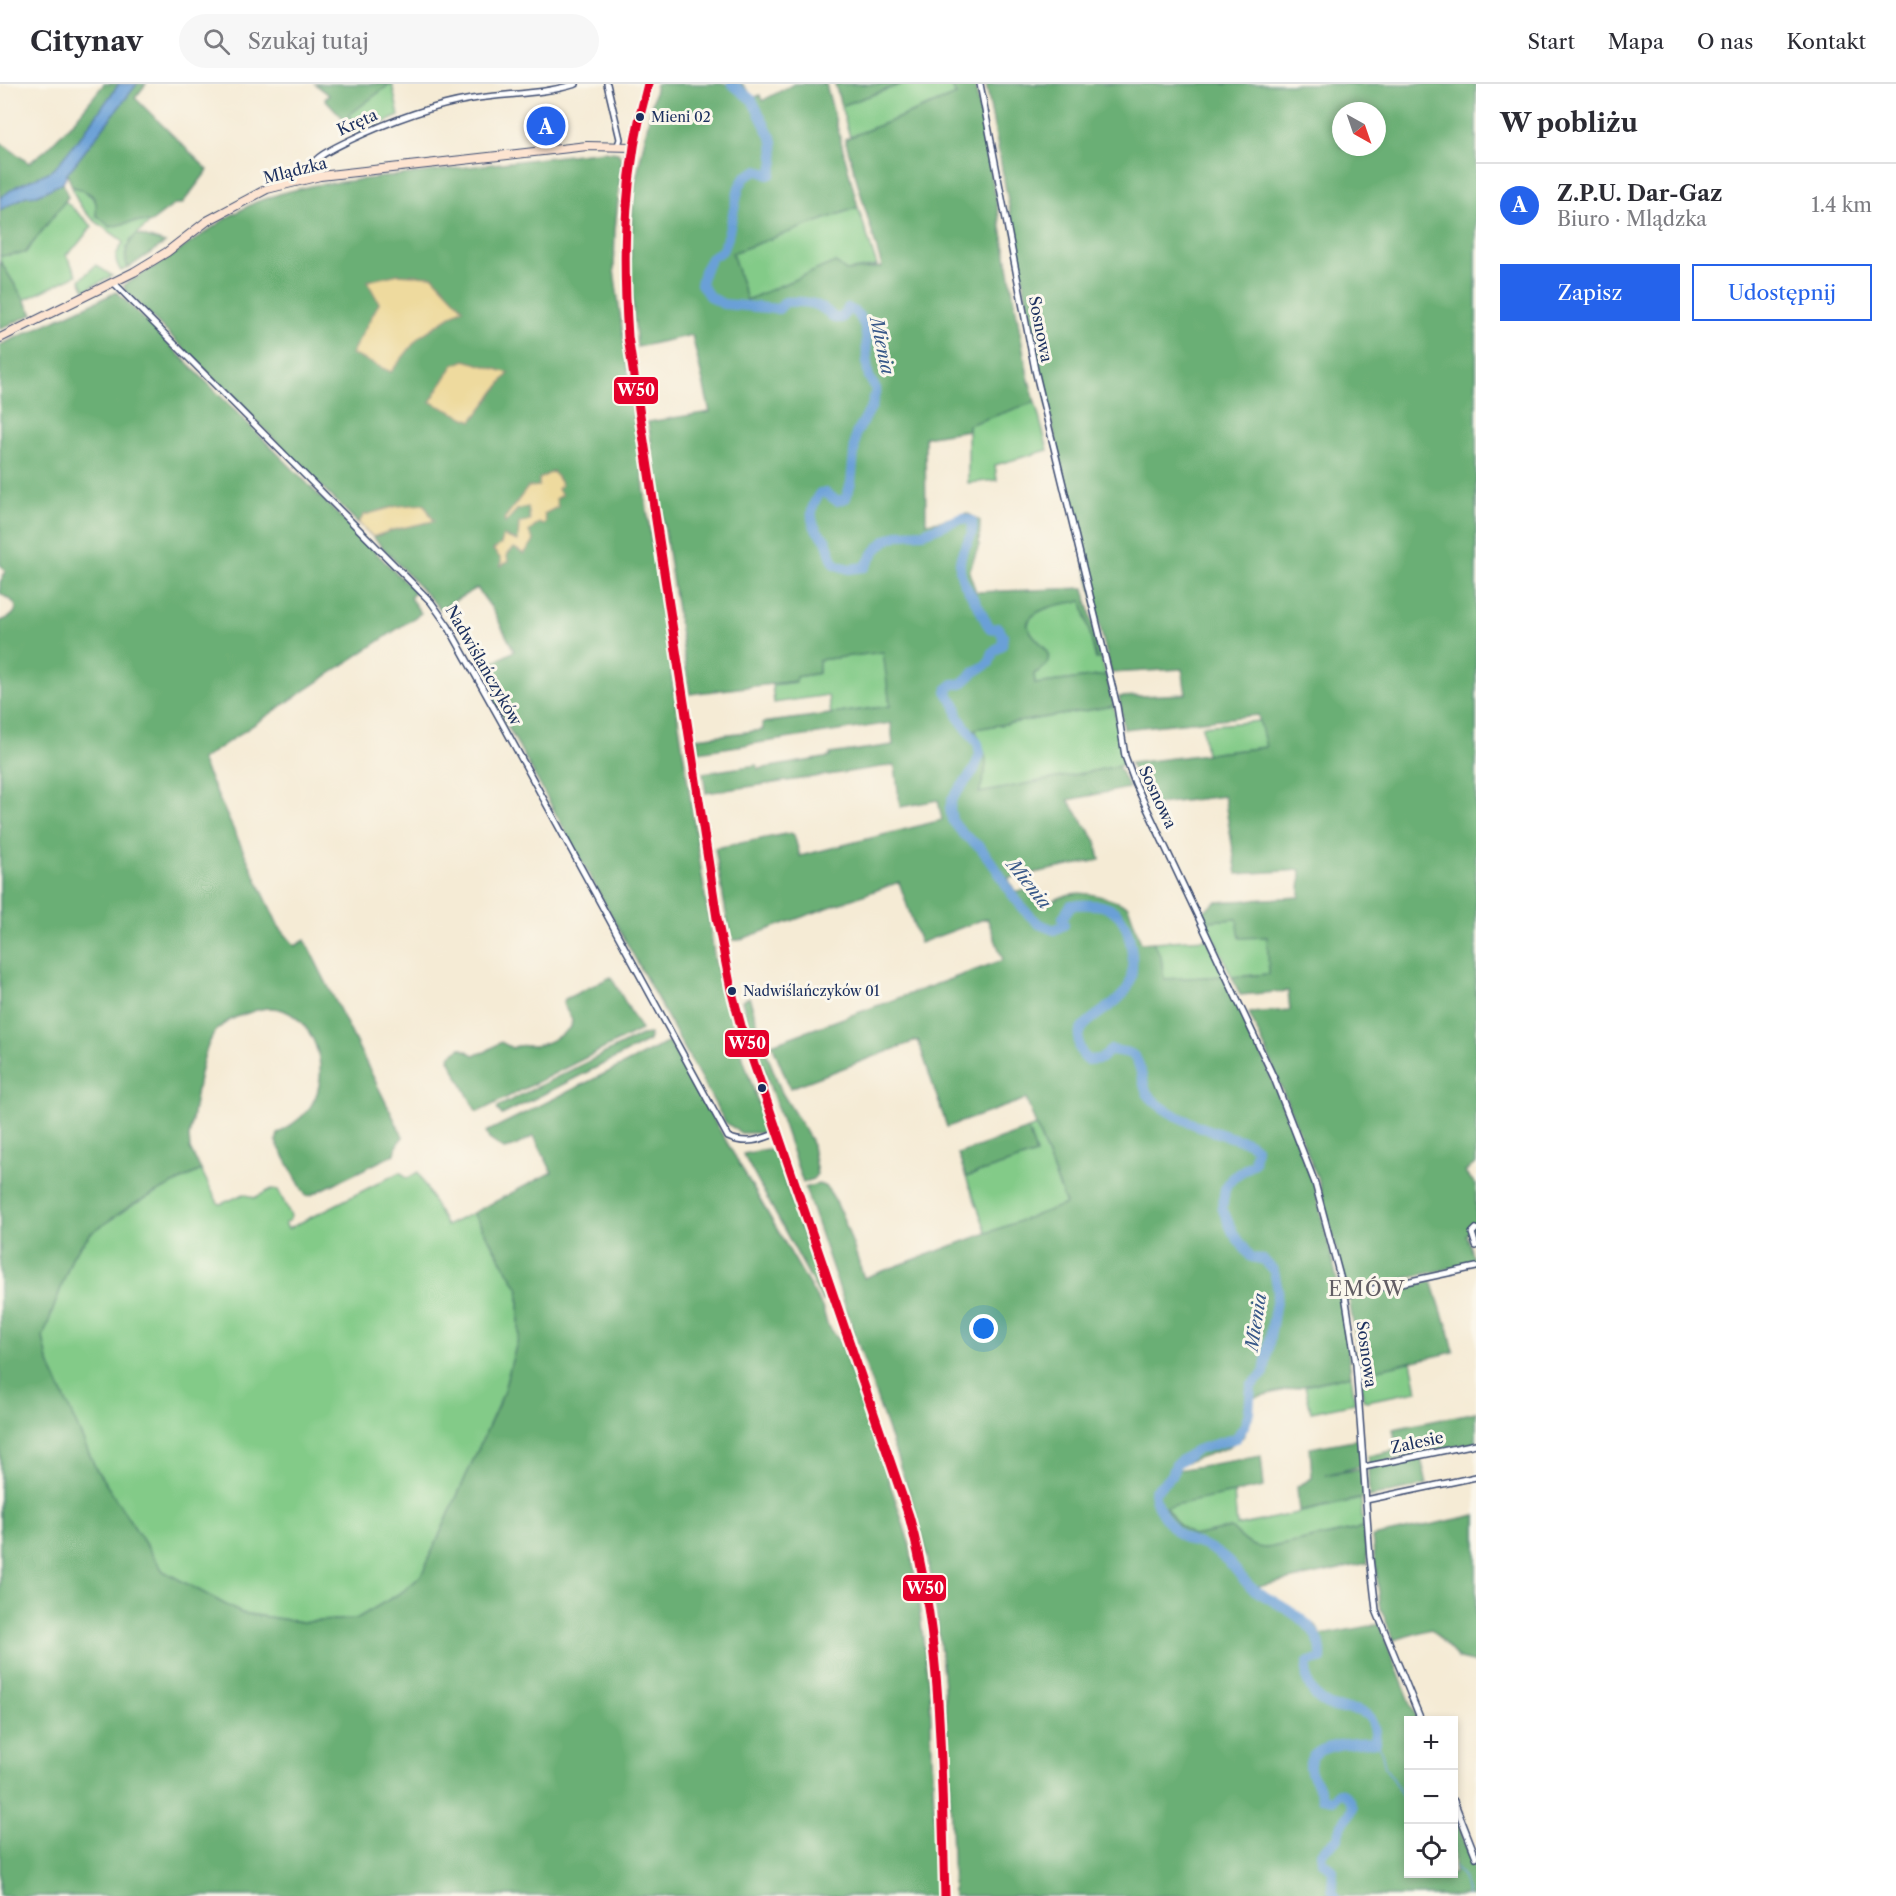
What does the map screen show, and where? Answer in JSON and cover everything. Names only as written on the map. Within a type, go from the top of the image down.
[{"type":"main road","points":[[648,84],[633,147],[624,216],[623,274],[628,337],[719,930],[733,999],[903,1497],[920,1555],[938,1703],[945,1896]]},
{"type":"main road","name":"Mlądzka","points":[[0,338],[114,283],[167,252],[207,222],[267,189],[320,176],[587,146],[633,147]]},
{"type":"street","name":"Kręta","points":[[303,180],[308,167],[336,147],[425,108],[474,99],[553,91],[576,84]]},
{"type":"street","points":[[607,84],[620,139],[618,145]]},
{"type":"street","name":"Sosnowa","points":[[980,84],[1035,370],[1117,706],[1125,756],[1135,783],[1274,1078],[1315,1183],[1345,1295],[1356,1364],[1376,1610],[1419,1716]]},
{"type":"street","name":"Nadwiślańczyków","points":[[114,283],[431,602],[448,626],[501,721],[728,1137],[737,1141],[750,1142],[777,1133]]},
{"type":"street","points":[[1476,1229],[1472,1233],[1476,1246]]},
{"type":"street","points":[[1345,1295],[1476,1267]]},
{"type":"street","name":"Zalesie","points":[[1364,1467],[1476,1444]]},
{"type":"street","points":[[1366,1500],[1476,1477]]},
{"type":"street","points":[[1458,1811],[1476,1857]]},
{"type":"green space","points":[[104,84],[119,84],[56,167],[17,186],[0,198],[0,142],[29,163],[47,149],[73,122]]},
{"type":"green space","points":[[137,84],[146,84],[135,98],[208,170],[182,204],[175,204],[150,223],[135,222],[110,227],[96,215],[94,198],[87,192],[72,186],[67,174]]},
{"type":"green space","points":[[315,84],[390,84],[349,115],[364,131],[358,134],[325,99],[329,95]]},
{"type":"green space","points":[[392,84],[399,116],[364,131],[349,115]]},
{"type":"green space","points":[[656,84],[742,84],[754,98],[760,95],[762,101],[794,84],[826,84],[858,207],[732,253],[747,300],[835,262],[846,271],[882,267],[845,139],[956,95],[951,84],[975,84],[1028,376],[1035,402],[968,425],[968,430],[925,437],[926,523],[967,513],[980,521],[979,545],[969,572],[976,592],[1084,588],[1101,658],[1096,659],[1082,601],[1049,607],[1031,617],[1028,625],[1049,656],[1046,665],[1034,674],[1035,684],[1106,675],[1114,706],[975,729],[986,760],[979,793],[1118,766],[1129,788],[1068,800],[1096,841],[1100,860],[1008,878],[1015,891],[1031,890],[1043,903],[1071,894],[1086,894],[1100,896],[1128,906],[1141,943],[1153,942],[1161,957],[1164,979],[1225,976],[1264,1060],[1314,1185],[1342,1300],[1351,1375],[1251,1398],[1252,1417],[1243,1437],[1226,1448],[1181,1464],[1177,1470],[1261,1456],[1264,1487],[1165,1507],[1177,1523],[1193,1536],[1231,1528],[1247,1542],[1261,1548],[1363,1528],[1368,1563],[1257,1587],[1316,1626],[1321,1635],[1379,1624],[1415,1716],[1404,1716],[1404,1878],[1458,1878],[1458,1824],[1476,1874],[1476,1896],[953,1896],[946,1714],[935,1599],[928,1563],[915,1510],[805,1188],[819,1184],[830,1192],[841,1214],[864,1278],[1066,1204],[1026,1099],[947,1127],[918,1040],[790,1088],[772,1044],[1003,960],[987,918],[920,943],[899,882],[739,940],[733,940],[727,919],[715,848],[791,833],[794,835],[800,856],[942,820],[938,800],[900,807],[895,765],[706,793],[703,773],[757,765],[758,769],[830,757],[830,754],[893,745],[891,723],[699,752],[697,738],[763,730],[762,723],[890,706],[883,652],[819,660],[819,673],[796,677],[796,681],[690,694],[648,422],[710,412],[692,335],[637,347],[630,273],[635,185]]},
{"type":"green space","points":[[835,84],[902,84],[841,106]]},
{"type":"green space","points":[[902,84],[951,84],[956,95],[850,137],[841,106]]},
{"type":"green space","points":[[986,84],[1476,84],[1476,1163],[1465,1172],[1476,1185],[1476,1225],[1466,1235],[1475,1263],[1347,1291],[1319,1182],[1249,1013],[1290,1010],[1288,991],[1240,995],[1232,977],[1269,974],[1267,937],[1240,938],[1237,919],[1206,921],[1202,912],[1216,902],[1300,897],[1301,870],[1237,874],[1224,796],[1151,805],[1130,763],[1266,747],[1258,715],[1124,729],[1119,697],[1186,694],[1182,669],[1111,673],[1042,381]]},
{"type":"green space","points":[[604,151],[618,153],[622,160],[615,230],[614,270],[653,554],[715,961],[733,1028],[766,1127],[762,1133],[741,1133],[725,1122],[490,694],[498,690],[485,667],[514,651],[493,610],[477,588],[440,609],[373,537],[433,521],[424,505],[364,515],[358,523],[125,290],[124,285],[164,261],[228,217],[256,202],[282,193],[316,185]]},
{"type":"green space","points":[[63,183],[68,197],[25,253],[0,256],[0,210],[26,196],[37,195]]},
{"type":"green space","points":[[72,186],[92,197],[110,227],[135,222],[150,223],[134,237],[127,247],[128,268],[121,271],[116,260],[123,243],[84,211]]},
{"type":"green space","points":[[65,201],[92,226],[66,255],[77,275],[24,300],[0,261],[0,256],[26,252]]},
{"type":"green space","points":[[858,207],[877,266],[846,271],[835,262],[747,300],[732,253]]},
{"type":"green space","points":[[137,234],[165,243],[128,268],[127,249]]},
{"type":"green space","points":[[0,261],[33,314],[0,329]]},
{"type":"green space","points":[[96,265],[112,276],[85,290],[80,280]]},
{"type":"green space","points":[[117,292],[415,592],[410,598],[421,613],[201,760],[279,927],[295,946],[305,940],[403,1137],[397,1144],[395,1154],[306,1196],[276,1142],[278,1134],[309,1109],[317,1092],[320,1065],[312,1038],[305,1026],[295,1017],[274,1008],[261,1009],[239,1016],[216,1031],[205,1052],[189,1137],[190,1149],[201,1170],[132,1205],[91,1233],[73,1255],[43,1337],[48,1361],[96,1469],[163,1571],[241,1613],[302,1622],[356,1619],[402,1592],[421,1576],[503,1394],[519,1335],[519,1289],[473,1213],[552,1172],[534,1136],[504,1149],[489,1139],[486,1132],[669,1042],[823,1309],[827,1324],[841,1343],[899,1510],[910,1546],[930,1696],[937,1896],[0,1896],[0,621],[13,614],[16,608],[12,601],[0,593],[0,583],[5,571],[0,564],[0,345]]},
{"type":"green space","points":[[1035,402],[1048,450],[995,465],[997,480],[968,483],[968,425]]},
{"type":"green space","points":[[1082,600],[1096,659],[1101,658],[1106,675],[1035,684],[1034,674],[1046,666],[1048,652],[1033,637],[1028,623],[1038,612],[1047,608]]},
{"type":"green space","points":[[884,652],[890,706],[831,714],[828,695],[774,703],[772,685],[796,682],[795,677],[819,673],[818,660]]},
{"type":"green space","points":[[1114,706],[1123,765],[979,794],[975,729]]},
{"type":"green space","points":[[1260,721],[1267,747],[1206,754],[1202,726]]},
{"type":"green space","points":[[1237,919],[1267,936],[1270,974],[1232,977],[1206,921]]},
{"type":"green space","points":[[1207,939],[1225,976],[1164,980],[1161,957],[1153,942]]},
{"type":"green space","points":[[611,977],[641,1030],[476,1111],[449,1059],[451,1055],[461,1048],[474,1055],[485,1052],[501,1042],[512,1048],[536,1046],[552,1040],[571,1027],[572,1020],[563,1004],[565,999]]},
{"type":"green space","points":[[749,997],[764,1044],[757,1049],[742,1001]]},
{"type":"green space","points":[[650,1034],[649,1041],[502,1115],[497,1109],[641,1035]]},
{"type":"green space","points":[[765,1049],[782,1093],[811,1140],[817,1174],[813,1179],[803,1183],[758,1051]]},
{"type":"green space","points":[[1036,1126],[1066,1205],[987,1233],[966,1177],[1036,1154],[1028,1129]]},
{"type":"green space","points":[[1028,1129],[1036,1154],[966,1177],[958,1154]]},
{"type":"green space","points":[[767,1149],[775,1152],[825,1299],[823,1301],[743,1154]]},
{"type":"green space","points":[[201,1170],[218,1203],[221,1204],[244,1194],[254,1198],[272,1189],[278,1190],[291,1216],[285,1223],[288,1229],[400,1172],[408,1178],[418,1172],[446,1226],[473,1213],[519,1289],[519,1335],[503,1394],[421,1576],[402,1592],[356,1619],[302,1622],[241,1613],[163,1571],[96,1469],[48,1361],[43,1337],[73,1255],[91,1233],[132,1205]]},
{"type":"green space","points":[[1432,1281],[1445,1322],[1447,1322],[1454,1352],[1361,1373],[1349,1298]]},
{"type":"green space","points":[[1411,1361],[1417,1391],[1363,1400],[1361,1373]]},
{"type":"green space","points":[[1351,1375],[1355,1403],[1311,1412],[1305,1386]]},
{"type":"green space","points":[[1476,1412],[1476,1442],[1368,1465],[1368,1456],[1397,1450],[1393,1429]]},
{"type":"green space","points":[[1359,1439],[1362,1466],[1325,1475],[1361,1469],[1363,1498],[1299,1512],[1297,1487],[1312,1478],[1310,1448]]},
{"type":"green space","points":[[1421,1458],[1427,1485],[1369,1497],[1368,1469]]},
{"type":"green space","points":[[1234,1493],[1237,1526],[1361,1499],[1363,1528],[1261,1548],[1247,1542],[1231,1528],[1193,1536],[1177,1523],[1165,1506]]},
{"type":"green space","points":[[1476,1515],[1476,1663],[1459,1659],[1431,1629],[1394,1640],[1381,1609],[1372,1537]]},
{"type":"sand","points":[[398,274],[433,276],[463,308],[419,337],[391,372],[351,354],[379,303],[367,281]]},
{"type":"sand","points":[[465,360],[509,373],[472,421],[430,402],[453,365]]},
{"type":"sand","points":[[553,471],[562,485],[558,489],[562,495],[556,499],[558,507],[544,514],[546,521],[544,525],[539,523],[529,532],[534,541],[524,554],[514,548],[507,555],[508,562],[501,566],[501,559],[493,550],[501,544],[503,536],[518,541],[519,523],[530,521],[528,507],[517,510],[505,523],[504,519],[528,487],[539,486],[539,479]]},
{"type":"sand","points":[[424,504],[434,521],[373,537],[358,523],[364,515],[397,506]]},
{"type":"water","points":[[119,84],[137,84],[67,174],[63,183],[37,195],[26,196],[0,210],[0,198],[17,186],[56,167]]},
{"type":"waterway","name":"Mienia","points":[[732,84],[752,100],[773,141],[774,161],[771,174],[768,175],[758,170],[745,177],[739,187],[727,240],[722,251],[712,257],[704,271],[701,284],[709,296],[723,304],[779,309],[785,302],[806,302],[818,306],[834,318],[842,318],[848,308],[857,313],[865,329],[867,368],[876,389],[872,406],[856,434],[851,483],[846,498],[837,501],[826,493],[820,493],[814,502],[812,512],[815,527],[826,542],[836,565],[849,569],[865,567],[875,551],[885,541],[900,534],[923,533],[962,518],[972,521],[971,535],[961,557],[961,576],[991,629],[998,628],[1003,636],[1002,645],[993,652],[989,663],[961,684],[953,684],[948,688],[947,693],[956,706],[958,717],[978,744],[980,754],[974,770],[952,799],[950,808],[952,820],[964,835],[980,847],[1011,893],[1039,924],[1054,930],[1064,925],[1063,917],[1071,905],[1103,906],[1112,910],[1124,924],[1131,945],[1131,979],[1119,999],[1083,1027],[1079,1036],[1079,1045],[1087,1060],[1100,1059],[1111,1050],[1131,1054],[1137,1060],[1147,1093],[1163,1108],[1197,1125],[1247,1142],[1256,1148],[1254,1163],[1232,1178],[1225,1189],[1222,1208],[1233,1233],[1251,1257],[1264,1260],[1274,1271],[1278,1290],[1264,1373],[1251,1386],[1249,1412],[1245,1425],[1236,1438],[1196,1450],[1176,1464],[1172,1475],[1154,1492],[1161,1513],[1176,1531],[1188,1540],[1210,1548],[1224,1558],[1252,1588],[1298,1616],[1316,1635],[1321,1659],[1308,1662],[1307,1670],[1309,1684],[1316,1697],[1336,1708],[1361,1712],[1372,1722],[1376,1742],[1333,1746],[1315,1755],[1310,1762],[1311,1772],[1322,1798],[1333,1800],[1339,1792],[1343,1793],[1350,1800],[1353,1808],[1341,1826],[1338,1838],[1321,1853],[1322,1861],[1333,1870],[1332,1890],[1335,1896]]},
{"type":"waterway","points":[[1376,1742],[1382,1753],[1385,1767],[1404,1798]]},
{"type":"waterway","points":[[1458,1871],[1463,1877],[1468,1896]]},
{"type":"transit line","name":"W50","points":[[648,84],[634,147],[627,209],[625,272],[628,337],[717,918],[741,1026],[909,1516],[920,1562],[934,1657],[938,1705],[945,1896]]},
{"type":"place","name":"Mieni 02","points":[[640,117]]},
{"type":"place","name":"Z.P.U. Dar-Gaz","points":[[546,126]]},
{"type":"place","name":"Nadwiślańczyków 01","points":[[732,991]]},
{"type":"district","name":"EMÓW","points":[[1367,1289]]}]
